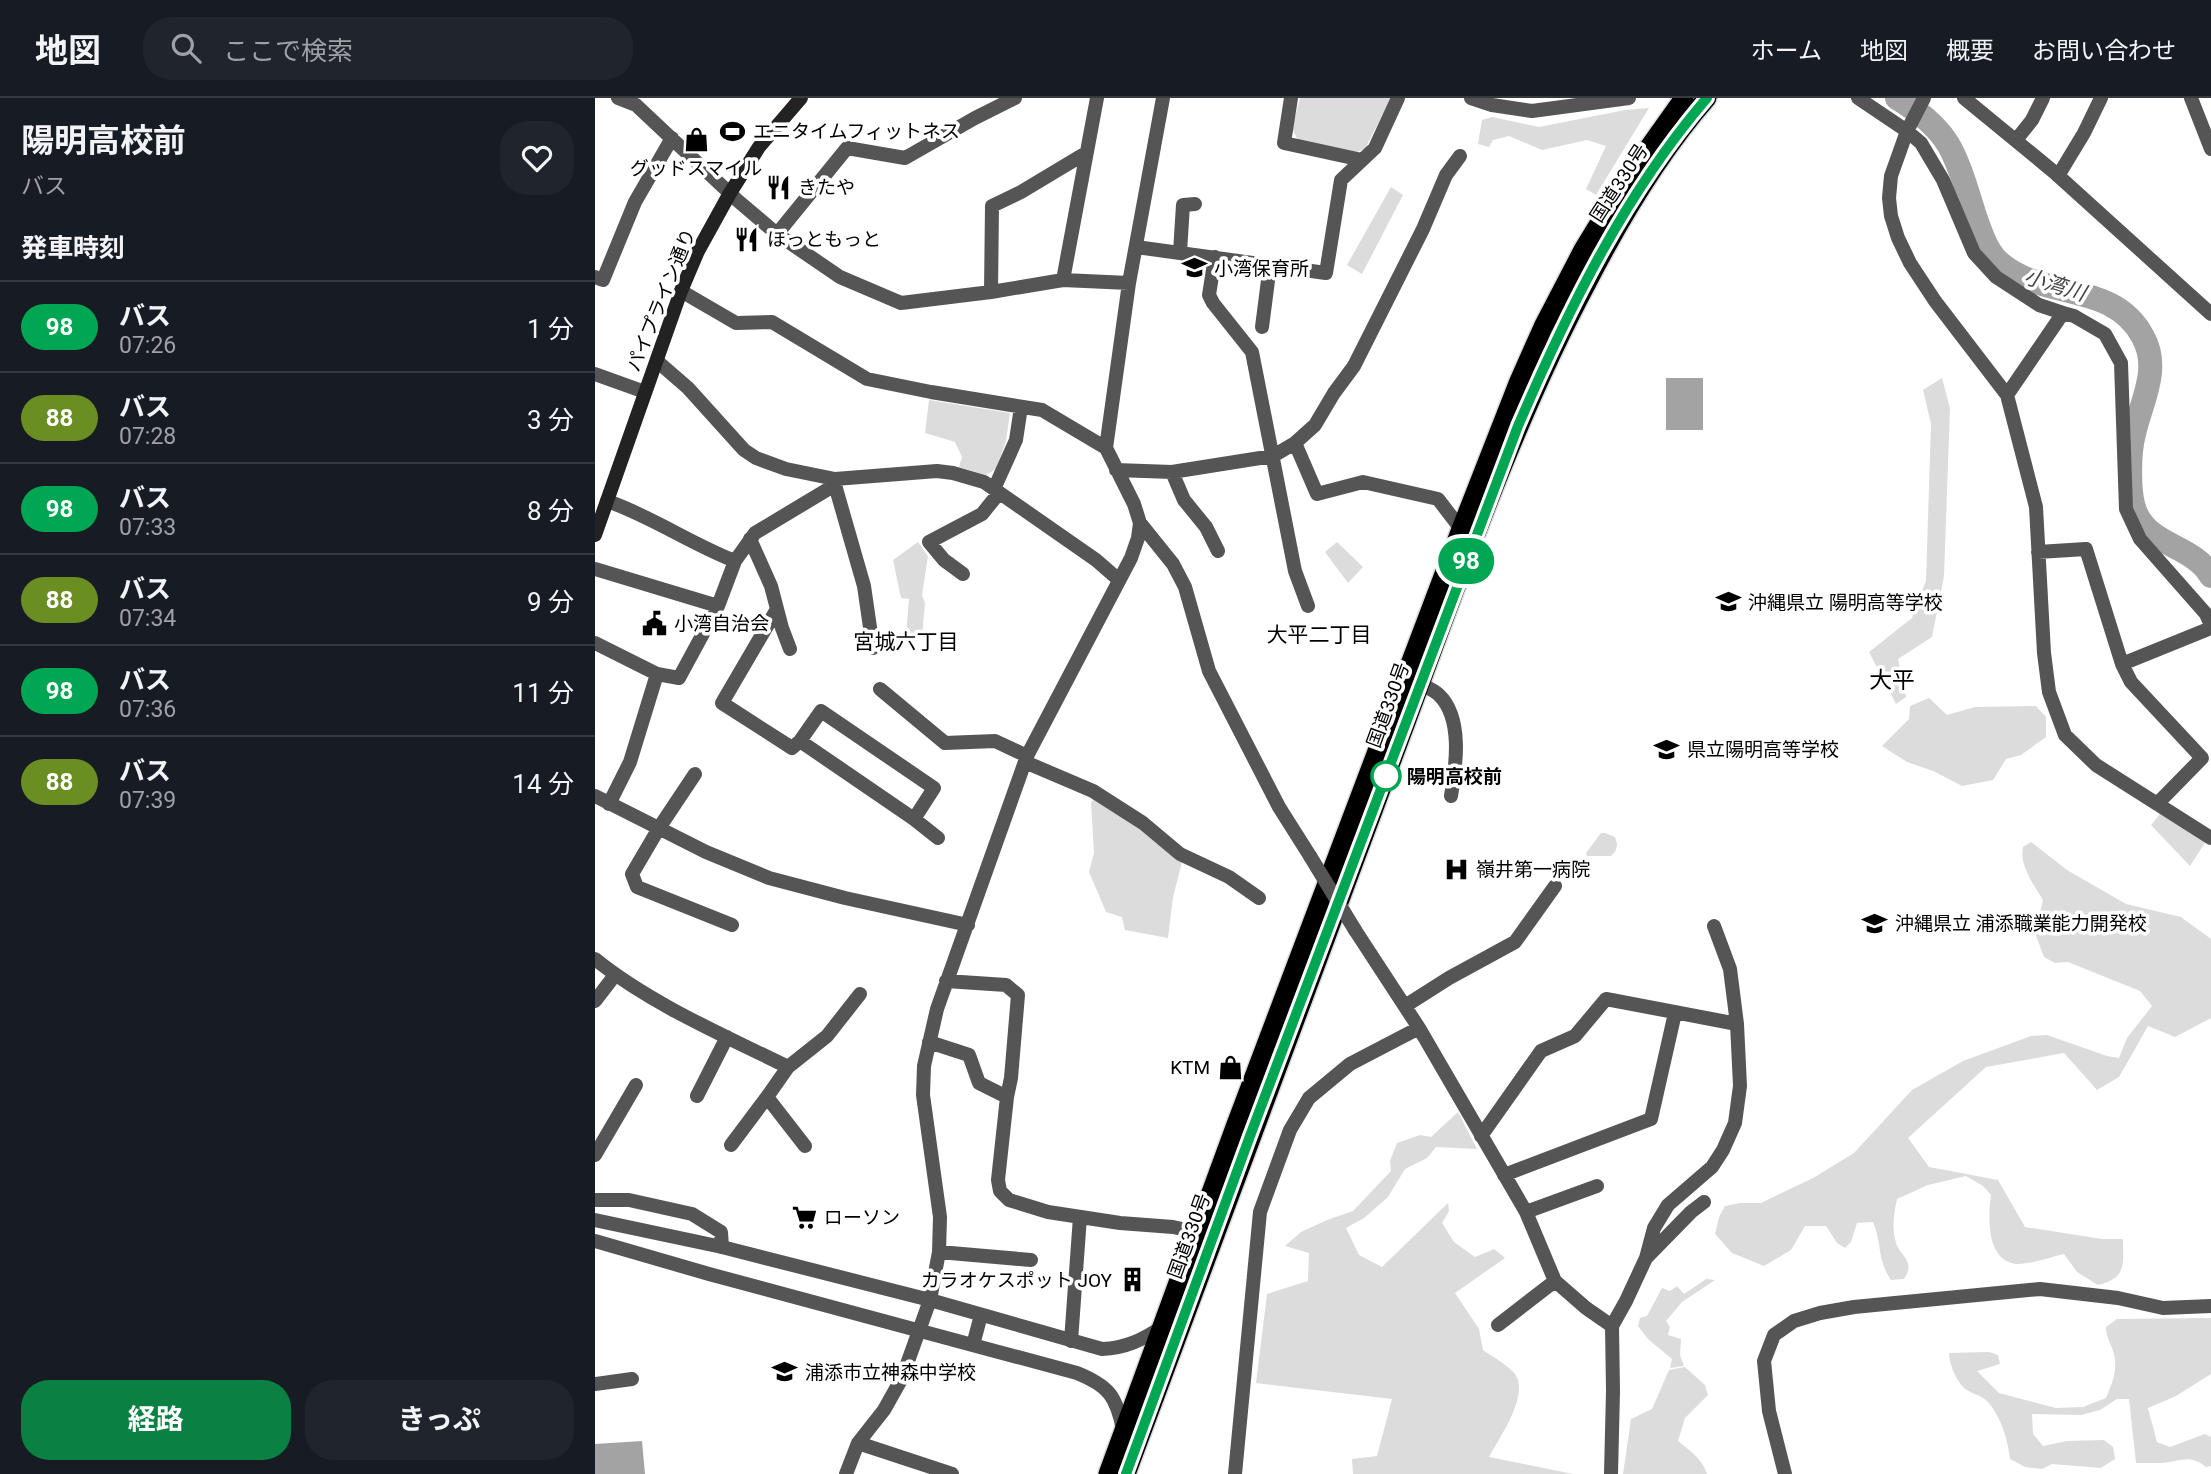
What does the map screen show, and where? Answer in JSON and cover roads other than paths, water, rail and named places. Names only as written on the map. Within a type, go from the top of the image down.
[{"type":"highway","name":"国道330号","points":[[1108,1474],[1196,1232],[1519,381],[1583,250],[1625,181],[1684,98]]},
{"type":"highway","name":"国道330号","points":[[1126,1474],[1511,445],[1561,332],[1622,217],[1681,130],[1707,98]]},
{"type":"main road","name":"パイプライン通り","points":[[595,535],[681,291],[698,251],[759,147],[801,98]]},
{"type":"street","points":[[618,98],[636,105],[778,234],[840,277],[901,303],[1063,280],[1129,283]]},
{"type":"street","points":[[778,234],[847,148],[905,159],[1015,98]]},
{"type":"street","points":[[1063,280],[1097,98]]},
{"type":"street","points":[[846,1474],[858,1443],[884,1410],[902,1378],[930,1300],[939,1252],[940,1217],[923,1095],[924,1066],[946,981],[1026,759],[1138,538],[1140,523],[1135,504],[1106,448],[1129,283],[1163,98]]},
{"type":"street","points":[[1291,98],[1284,143],[1362,160]]},
{"type":"street","points":[[1136,247],[1326,273],[1341,180],[1375,148],[1398,98]]},
{"type":"street","points":[[1471,98],[1492,105],[1534,105],[1629,98]]},
{"type":"street","points":[[1859,98],[1921,144],[1943,180],[1974,253],[1996,277],[2039,305],[2074,316],[2105,334],[2121,363],[2126,509],[2140,539],[2206,614],[2211,626],[2122,664]]},
{"type":"street","points":[[1964,98],[2058,176],[2211,314]]},
{"type":"street","points":[[2016,140],[2032,120],[2043,98]]},
{"type":"street","points":[[2058,176],[2101,98]]},
{"type":"street","points":[[2191,98],[2211,149]]},
{"type":"street","points":[[1923,99],[1907,131],[1891,176],[1891,216],[1910,263],[1935,301],[2007,396],[2036,507],[2049,692],[2065,735],[2097,765],[2211,838]]},
{"type":"street","points":[[595,277],[603,280],[635,202],[671,138]]},
{"type":"street","points":[[991,292],[992,206],[1086,153]]},
{"type":"street","points":[[1116,470],[1172,472],[1273,456],[1295,443],[1315,425],[1354,366],[1423,229],[1446,175],[1460,156]]},
{"type":"street","points":[[1180,253],[1183,205],[1195,204]]},
{"type":"street","points":[[1215,257],[1209,295],[1252,352],[1295,570],[1307,606]]},
{"type":"street","points":[[1262,327],[1270,265]]},
{"type":"street","points":[[681,291],[736,323],[772,322],[867,379],[931,393],[1042,410],[1106,448]]},
{"type":"street","points":[[2007,396],[2063,313]]},
{"type":"street","points":[[657,361],[688,388],[744,450],[756,458],[835,482],[937,471],[984,482],[1087,554],[1119,580]]},
{"type":"street","points":[[595,374],[645,393]]},
{"type":"street","points":[[963,574],[944,560],[929,542],[982,514],[996,491],[1016,440],[1021,407]]},
{"type":"street","points":[[1295,443],[1317,494],[1363,482],[1439,499],[1461,529]]},
{"type":"street","points":[[1172,472],[1184,500],[1206,527],[1218,551]]},
{"type":"street","points":[[595,643],[657,674],[679,678],[718,606],[734,561],[750,539],[755,533],[835,482]]},
{"type":"street","points":[[835,482],[864,586],[873,648]]},
{"type":"street","points":[[607,501],[629,509],[709,551],[734,561]]},
{"type":"street","points":[[1140,523],[1173,564],[1185,587],[1209,671],[1279,807],[1419,1028],[1526,1212],[1555,1280],[1586,1308],[1612,1326]]},
{"type":"street","points":[[750,539],[771,586],[790,649]]},
{"type":"street","points":[[2038,552],[2085,549],[2122,664],[2131,682],[2202,758],[2157,804]]},
{"type":"street","points":[[595,569],[718,606]]},
{"type":"street","points":[[777,608],[722,703],[792,748],[821,711],[935,788],[914,819]]},
{"type":"street","points":[[609,804],[630,762],[657,674]]},
{"type":"street","points":[[1420,684],[1441,696],[1454,725],[1456,769],[1451,796]]},
{"type":"street","points":[[880,689],[945,743],[995,741],[1093,791],[1143,822],[1180,854],[1230,877],[1259,898]]},
{"type":"street","points":[[800,741],[938,838]]},
{"type":"street","points":[[695,774],[632,874],[638,887],[732,925]]},
{"type":"street","points":[[595,796],[706,852],[769,878],[968,925]]},
{"type":"street","points":[[1405,1006],[1515,942],[1556,887]]},
{"type":"street","points":[[1611,1474],[1612,1326],[1646,1258],[1654,1228],[1668,1205],[1712,1167],[1735,1123],[1740,1086],[1737,1024],[1730,969],[1714,926]]},
{"type":"street","points":[[595,959],[615,975],[787,1067]]},
{"type":"street","points":[[595,1000],[615,975]]},
{"type":"street","points":[[946,981],[1006,985],[1018,995],[998,1180],[1000,1191],[1009,1200],[1048,1212],[1196,1232]]},
{"type":"street","points":[[731,1145],[787,1067],[827,1036],[860,994]]},
{"type":"street","points":[[1481,1136],[1541,1051],[1575,1036],[1606,999],[1737,1024]]},
{"type":"street","points":[[1504,1175],[1651,1119],[1675,1013]]},
{"type":"street","points":[[1235,1474],[1260,1212],[1290,1130],[1309,1098],[1350,1064],[1419,1028]]},
{"type":"street","points":[[697,1096],[727,1037]]},
{"type":"street","points":[[929,1042],[969,1055],[979,1083],[1007,1097]]},
{"type":"street","points":[[595,1155],[636,1085]]},
{"type":"street","points":[[767,1097],[804,1146]]},
{"type":"street","points":[[1526,1212],[1597,1186]]},
{"type":"street","points":[[595,1200],[629,1200],[692,1214],[721,1232],[722,1247]]},
{"type":"street","points":[[1646,1258],[1704,1202]]},
{"type":"street","points":[[1071,1341],[1080,1217]]},
{"type":"street","points":[[595,1220],[722,1247],[930,1300],[1102,1349],[1116,1349],[1142,1340],[1162,1327]]},
{"type":"street","points":[[595,1241],[1077,1373],[1098,1381],[1114,1398],[1123,1429]]},
{"type":"street","points":[[939,1252],[1031,1260]]},
{"type":"street","points":[[1498,1325],[1555,1280]]},
{"type":"street","points":[[1784,1474],[1769,1411],[1764,1361],[1774,1335],[1794,1321],[1854,1307],[2040,1289],[2117,1298],[2162,1308],[2211,1306]]},
{"type":"street","points":[[973,1345],[981,1315]]},
{"type":"street","points":[[595,1384],[632,1379]]},
{"type":"street","points":[[858,1443],[953,1474]]},
{"type":"waterway","name":"小湾川","points":[[1897,98],[1925,118],[1948,144],[1983,237],[1996,260],[2018,275],[2037,283],[2097,299],[2115,307],[2130,319],[2143,337],[2148,349],[2150,373],[2131,452],[2133,505],[2143,524],[2152,533],[2194,558],[2211,576]]},
{"type":"place","name":"エニタイムフィットネス","points":[[733,131]]},
{"type":"place","name":"グッドスマイル","points":[[696,140]]},
{"type":"place","name":"きたや","points":[[778,187]]},
{"type":"place","name":"ほっともっと","points":[[747,239]]},
{"type":"place","name":"小湾保育所","points":[[1194,268]]},
{"type":"place","name":"沖縄県立 陽明高等学校","points":[[1728,602]]},
{"type":"place","name":"小湾自治会","points":[[654,623]]},
{"type":"place","name":"県立陽明高等学校","points":[[1667,749]]},
{"type":"place","name":"陽明高校前","points":[[1386,776]]},
{"type":"place","name":"嶺井第一病院","points":[[1456,869]]},
{"type":"place","name":"沖縄県立 浦添職業能力開発校","points":[[1875,923]]},
{"type":"place","name":"KTM","points":[[1230,1067]]},
{"type":"place","name":"ローソン","points":[[804,1217]]},
{"type":"place","name":"カラオケスポット JOY","points":[[1132,1280]]},
{"type":"place","name":"浦添市立神森中学校","points":[[785,1372]]},
{"type":"district","name":"大平二丁目","points":[[1319,635]]},
{"type":"district","name":"宮城六丁目","points":[[906,642]]},
{"type":"district","name":"大平","points":[[1892,680]]}]
